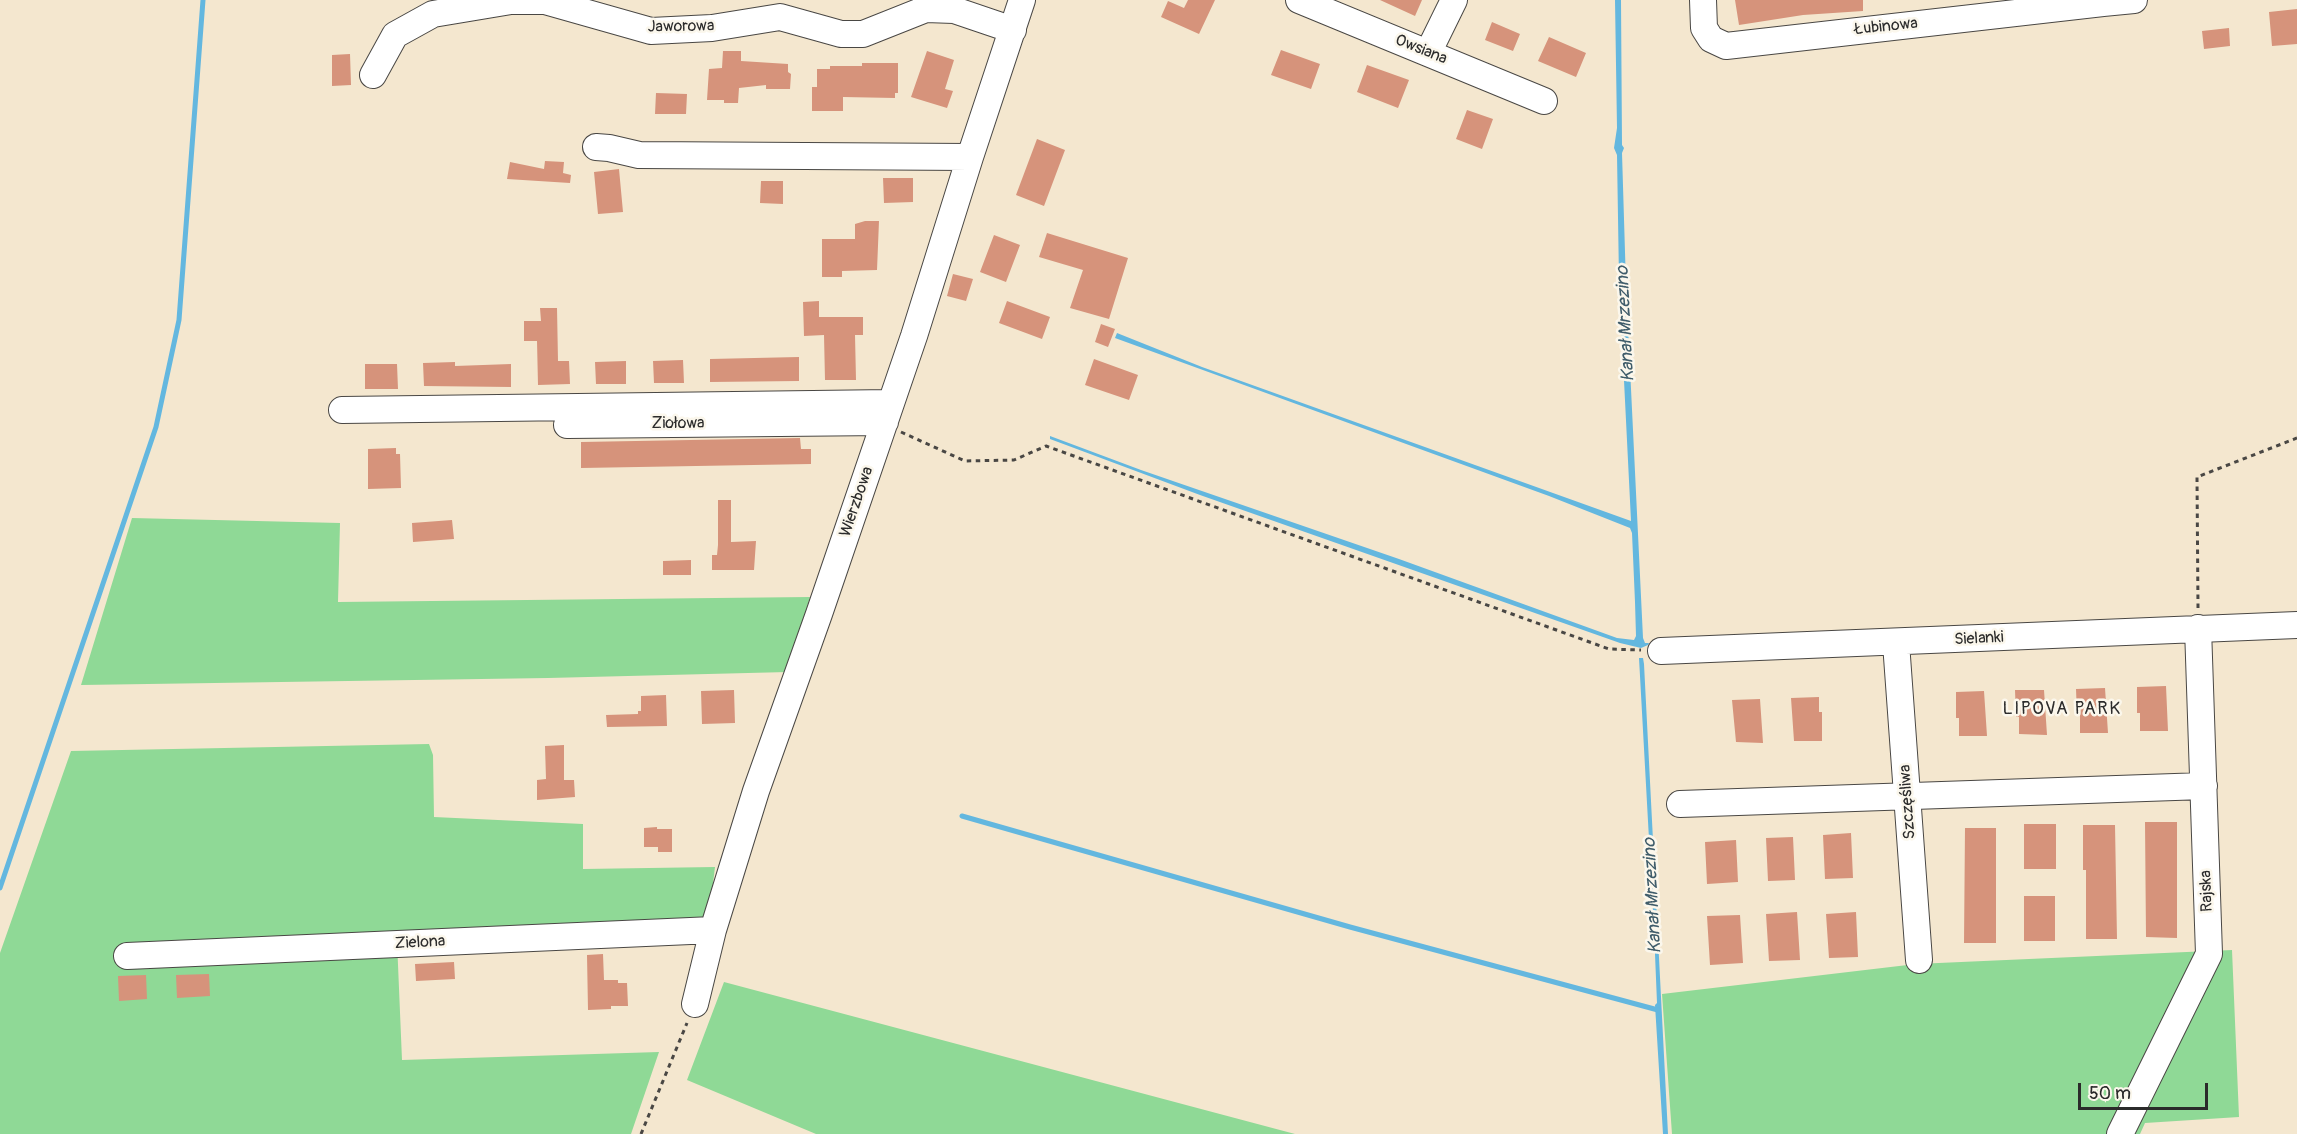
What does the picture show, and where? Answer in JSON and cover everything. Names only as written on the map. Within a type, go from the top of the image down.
[{"type":"street","name":"Wierzbowa","points":[[694,1004],[713,930],[756,791],[888,413],[1022,0]]},
{"type":"street","name":"Owsiana","points":[[1299,0],[1544,101]]},
{"type":"street","points":[[1428,53],[1454,0]]},
{"type":"street","name":"Łubinowa","points":[[1703,0],[1704,28],[1711,39],[1726,45],[2103,1],[2134,0]]},
{"type":"street","name":"Jaworowa","points":[[373,75],[395,35],[433,14],[511,1],[545,2],[651,31],[712,28],[780,17],[841,34],[863,34],[926,9],[954,10],[1012,30]]},
{"type":"street","points":[[596,147],[639,155],[970,157]]},
{"type":"street","points":[[342,410],[888,413]]},
{"type":"street","name":"Ziołowa","points":[[472,425],[888,413]]},
{"type":"street","name":"Sielanki","points":[[1661,651],[2297,625]]},
{"type":"street","name":"Rajska","points":[[2120,1134],[2209,954],[2198,628]]},
{"type":"street","name":"Szczęśliwa","points":[[1896,643],[1919,960]]},
{"type":"street","points":[[1680,804],[2204,786]]},
{"type":"street","name":"Zielona","points":[[127,956],[713,930]]},
{"type":"path","points":[[888,413],[907,436],[965,461],[1014,460],[1046,446],[1610,649],[1661,651]]},
{"type":"path","points":[[2198,628],[2197,477],[2297,438]]},
{"type":"path","points":[[641,1134],[694,1004]]},
{"type":"green space","points":[[132,518],[340,523],[338,602],[810,597],[788,672],[81,685]]},
{"type":"green space","points":[[429,744],[433,755],[434,817],[583,824],[583,869],[715,867],[708,925],[397,941],[402,1060],[659,1052],[631,1134],[0,1134],[0,953],[71,751]]},
{"type":"green space","points":[[2232,950],[2239,1117],[2145,1123],[2140,1134],[1672,1134],[1662,994],[1916,964]]},
{"type":"green space","points":[[724,982],[1295,1134],[816,1134],[687,1080]]},
{"type":"water","name":"Kanał Mrzezino","points":[[1615,0],[1621,0],[1626,285],[1643,638],[1645,643],[1649,643],[1648,645],[1641,648],[1620,643],[1200,495],[1050,439],[1050,436],[1617,638],[1634,640],[1636,636],[1635,602],[1630,528],[1549,496],[1115,338],[1117,333],[1202,367],[1631,521],[1619,280],[1617,155],[1614,148],[1617,128]]},
{"type":"water","name":"Kanał Mrzezino","points":[[1639,658],[1643,658],[1644,664],[1668,1134],[1663,1134],[1655,1005],[1657,1003],[1654,930]]},
{"type":"building","points":[[1188,0],[1215,0],[1199,34],[1161,17],[1168,1],[1184,8]]},
{"type":"building","points":[[1380,0],[1422,0],[1415,16]]},
{"type":"building","points":[[1735,0],[1863,0],[1863,11],[1803,15],[1739,25]]},
{"type":"building","points":[[2297,9],[2297,44],[2272,46],[2269,12]]},
{"type":"building","points":[[1492,22],[1520,34],[1513,51],[1485,40]]},
{"type":"building","points":[[2229,28],[2230,46],[2204,49],[2202,31]]},
{"type":"building","points":[[1549,37],[1586,53],[1576,77],[1538,61]]},
{"type":"building","points":[[1281,50],[1320,64],[1311,89],[1271,75]]},
{"type":"building","points":[[723,51],[741,51],[741,61],[788,64],[788,72],[791,74],[790,89],[766,89],[766,85],[739,88],[738,103],[707,100],[709,69],[722,68]]},
{"type":"building","points":[[927,51],[954,60],[945,89],[953,91],[947,108],[911,97]]},
{"type":"building","points":[[350,54],[351,85],[332,86],[332,55]]},
{"type":"building","points":[[862,63],[898,63],[898,93],[895,93],[895,98],[843,97],[843,111],[812,111],[812,87],[817,87],[817,69],[830,69],[830,66],[862,66]]},
{"type":"building","points":[[1367,65],[1409,80],[1398,108],[1357,92]]},
{"type":"building","points":[[656,93],[687,94],[686,114],[655,114]]},
{"type":"building","points":[[1467,110],[1493,119],[1482,149],[1456,139]]},
{"type":"building","points":[[1037,139],[1065,150],[1044,206],[1016,195]]},
{"type":"building","points":[[545,161],[564,162],[563,173],[571,175],[570,183],[507,179],[510,162],[544,169]]},
{"type":"building","points":[[619,169],[623,212],[598,214],[594,172]]},
{"type":"building","points":[[883,178],[913,178],[913,202],[884,203]]},
{"type":"building","points":[[761,181],[783,181],[783,204],[760,203]]},
{"type":"building","points":[[879,221],[877,270],[842,271],[842,277],[822,277],[822,239],[855,239],[855,224]]},
{"type":"building","points":[[1047,233],[1128,258],[1109,319],[1070,308],[1083,270],[1039,257]]},
{"type":"building","points":[[994,235],[1020,245],[1006,282],[980,272]]},
{"type":"building","points":[[953,274],[973,279],[966,301],[947,296]]},
{"type":"building","points":[[819,301],[819,317],[863,317],[863,335],[855,335],[856,380],[825,380],[824,335],[804,336],[803,302]]},
{"type":"building","points":[[1007,301],[1050,317],[1042,339],[999,323]]},
{"type":"building","points":[[540,308],[557,308],[558,361],[569,361],[570,384],[538,385],[537,341],[524,341],[524,321],[541,321]]},
{"type":"building","points":[[1101,324],[1115,329],[1108,347],[1095,342]]},
{"type":"building","points":[[799,357],[799,381],[710,382],[710,359]]},
{"type":"building","points":[[1094,359],[1138,375],[1129,400],[1085,385]]},
{"type":"building","points":[[683,360],[684,383],[654,383],[653,361]]},
{"type":"building","points":[[626,361],[626,384],[596,384],[595,362]]},
{"type":"building","points":[[455,362],[455,366],[511,364],[511,387],[424,386],[423,363]]},
{"type":"building","points":[[365,364],[397,364],[398,389],[365,389]]},
{"type":"building","points":[[800,438],[801,449],[811,449],[811,464],[581,468],[581,442]]},
{"type":"building","points":[[396,448],[396,454],[400,454],[401,488],[368,489],[368,449]]},
{"type":"building","points":[[718,500],[731,500],[731,542],[756,541],[754,570],[712,570],[712,555],[717,555],[718,545]]},
{"type":"building","points":[[452,520],[454,539],[413,542],[412,523]]},
{"type":"building","points":[[691,560],[691,575],[663,575],[663,561]]},
{"type":"building","points":[[2166,686],[2168,731],[2140,731],[2137,687]]},
{"type":"building","points":[[2105,688],[2108,733],[2080,733],[2076,689]]},
{"type":"building","points":[[734,690],[735,723],[702,724],[701,691]]},
{"type":"building","points":[[2015,690],[2044,690],[2047,735],[2019,734]]},
{"type":"building","points":[[1984,691],[1987,736],[1959,736],[1956,692]]},
{"type":"building","points":[[666,695],[667,726],[607,727],[606,715],[638,714],[638,711],[641,711],[641,696]]},
{"type":"building","points":[[1819,697],[1819,712],[1822,712],[1822,741],[1794,741],[1791,698]]},
{"type":"building","points":[[1760,699],[1763,743],[1736,742],[1732,700]]},
{"type":"building","points":[[564,745],[564,780],[574,780],[575,797],[537,800],[537,780],[546,779],[545,746]]},
{"type":"building","points":[[2145,822],[2177,822],[2177,938],[2146,937]]},
{"type":"building","points":[[2024,824],[2056,824],[2056,869],[2024,869]]},
{"type":"building","points":[[2083,825],[2115,825],[2117,939],[2086,939],[2086,870],[2083,870]]},
{"type":"building","points":[[657,827],[657,829],[672,829],[672,852],[658,852],[658,847],[644,847],[644,828]]},
{"type":"building","points":[[1965,828],[1996,828],[1996,943],[1964,943]]},
{"type":"building","points":[[1851,833],[1853,878],[1825,879],[1823,835]]},
{"type":"building","points":[[1793,837],[1795,880],[1768,881],[1766,838]]},
{"type":"building","points":[[1736,840],[1738,882],[1707,884],[1705,842]]},
{"type":"building","points":[[2024,896],[2055,896],[2055,941],[2024,941]]},
{"type":"building","points":[[1797,912],[1800,960],[1769,961],[1766,914]]},
{"type":"building","points":[[1856,912],[1858,957],[1829,958],[1826,914]]},
{"type":"building","points":[[1740,915],[1743,963],[1710,965],[1707,916]]},
{"type":"building","points":[[603,954],[604,980],[618,980],[618,983],[627,983],[628,1006],[588,1010],[587,955]]},
{"type":"building","points":[[454,962],[455,979],[416,981],[415,964]]},
{"type":"building","points":[[209,974],[210,996],[177,998],[176,975]]},
{"type":"building","points":[[146,975],[147,999],[119,1001],[118,976]]},
{"type":"waterway","points":[[0,888],[156,427],[179,320],[203,0]]},
{"type":"waterway","points":[[962,816],[1350,927],[1658,1010]]},
{"type":"district","name":"LIPOVA PARK","points":[[2062,709]]}]
